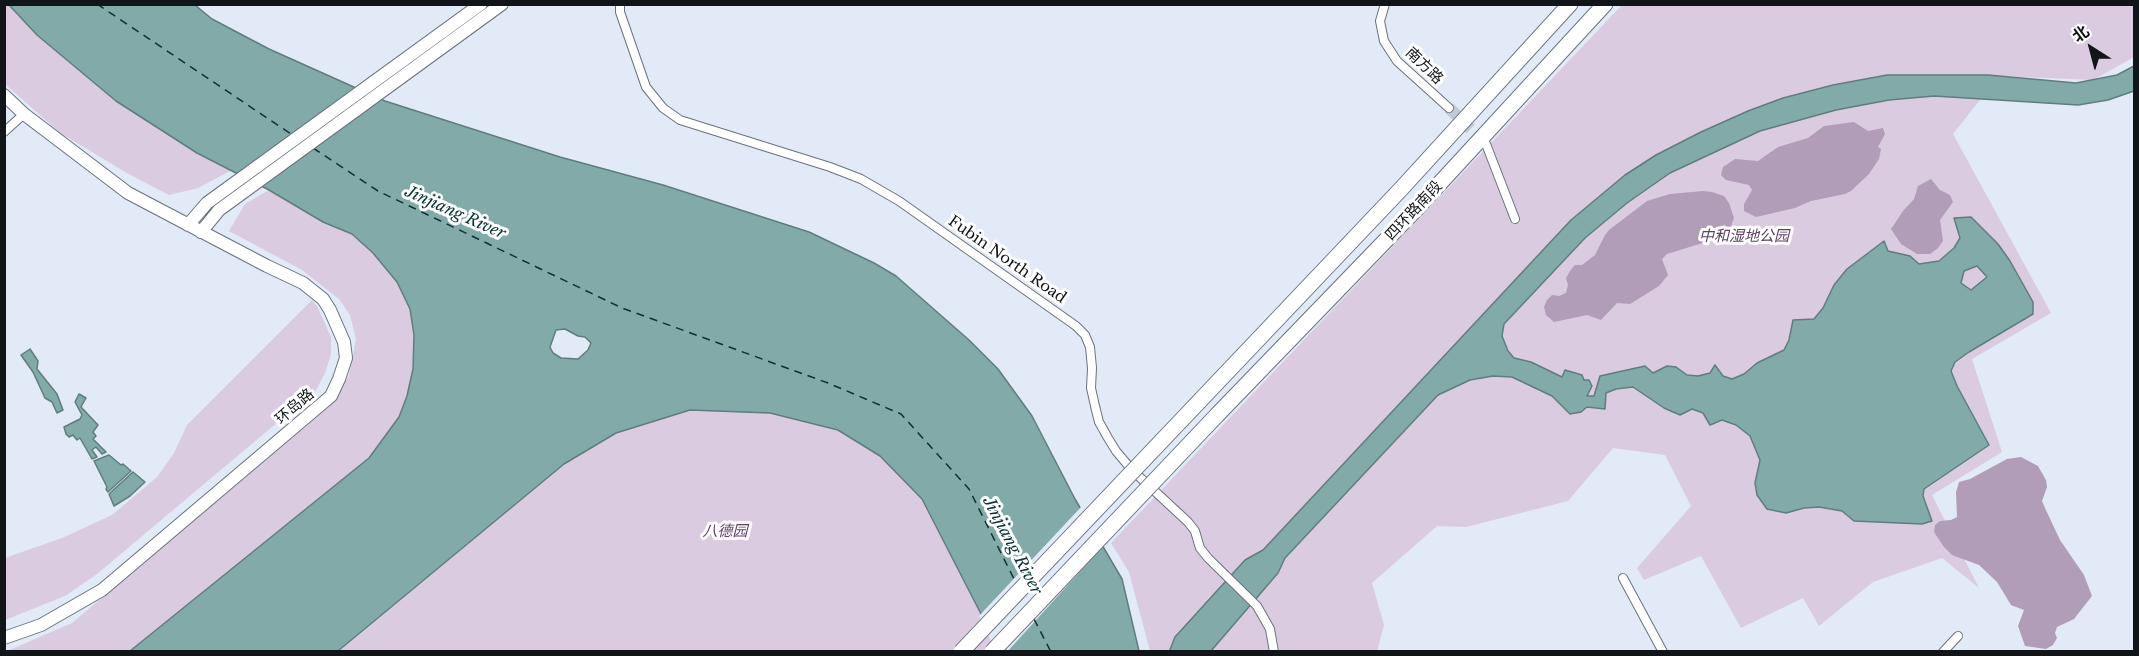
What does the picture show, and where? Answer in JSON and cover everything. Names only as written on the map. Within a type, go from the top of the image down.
[{"type":"highway","name":"四环路南段","points":[[961,651],[1401,189],[1570,4]]},
{"type":"highway","name":"四环路南段","points":[[992,651],[1418,207],[1605,4]]},
{"type":"street","points":[[188,225],[207,203],[220,193],[481,4]]},
{"type":"street","points":[[201,232],[219,210],[233,199],[502,4]]},
{"type":"street","name":"Fubin North Road","points":[[620,4],[620,12],[646,87],[663,108],[680,120],[830,167],[861,179],[899,201],[1076,326],[1085,335],[1090,347],[1091,388],[1094,404],[1099,422],[1108,438],[1132,470],[1188,522],[1195,531],[1200,548],[1257,606],[1270,629],[1274,651]]},
{"type":"street","name":"南方路","points":[[1385,4],[1380,21],[1384,41],[1397,61],[1449,108]]},
{"type":"street","name":"环岛路","points":[[4,95],[24,114],[128,193],[303,283],[323,299],[330,310],[344,342],[346,358],[331,396],[102,590],[41,625],[4,638]]},
{"type":"street","points":[[4,132],[24,114]]},
{"type":"street","points":[[1486,144],[1515,219]]},
{"type":"street","points":[[1623,578],[1663,651]]},
{"type":"street","points":[[1943,651],[1958,636]]},
{"type":"green space","points":[[5,5],[9,5],[37,35],[116,101],[197,153],[232,170],[198,188],[169,195],[125,172],[59,132],[5,84]]},
{"type":"green space","name":"中和湿地公园","points":[[1622,5],[2134,5],[2134,57],[2093,80],[1999,76],[1953,134],[2051,313],[1972,359],[2002,452],[1932,495],[1979,588],[1942,558],[1873,582],[1819,626],[1803,598],[1741,628],[1701,556],[1644,580],[1637,568],[1691,506],[1665,455],[1613,448],[1568,501],[1466,527],[1437,526],[1372,583],[1384,625],[1377,651],[1150,651],[1129,572],[1111,543]]},
{"type":"green space","points":[[269,190],[323,222],[352,234],[373,253],[397,282],[410,309],[414,335],[413,369],[399,417],[369,458],[130,651],[5,652],[72,623],[328,408],[349,376],[356,339],[350,315],[339,299],[302,270],[229,231],[245,204]]},
{"type":"green space","points":[[312,300],[331,337],[331,354],[316,390],[97,574],[65,596],[5,620],[5,558],[62,538],[112,515],[157,477],[174,453],[187,425]]},
{"type":"green space","name":"八德园","points":[[690,410],[770,413],[838,430],[880,456],[922,499],[1000,651],[338,652],[564,464],[616,433]]},
{"type":"shaded area","points":[[1854,122],[1868,131],[1883,128],[1885,134],[1878,147],[1881,149],[1879,159],[1869,174],[1845,194],[1756,217],[1744,211],[1744,204],[1752,190],[1749,185],[1726,180],[1721,175],[1723,167],[1735,159],[1758,161],[1778,147],[1808,138],[1824,126]]},
{"type":"shaded area","points":[[1931,179],[1940,190],[1950,195],[1953,202],[1940,220],[1943,241],[1930,254],[1917,254],[1901,244],[1891,229],[1914,199],[1918,186]]},
{"type":"shaded area","points":[[1703,191],[1724,196],[1734,218],[1731,226],[1709,241],[1667,254],[1662,259],[1668,275],[1659,286],[1630,304],[1617,303],[1601,320],[1587,315],[1554,322],[1546,315],[1544,307],[1547,300],[1552,295],[1559,296],[1566,293],[1568,285],[1566,278],[1570,271],[1575,265],[1582,265],[1595,255],[1609,230],[1647,201],[1670,194]]},
{"type":"shaded area","points":[[2021,457],[2038,466],[2046,480],[2047,487],[2042,501],[2060,540],[2084,575],[2092,596],[2074,619],[2057,627],[2055,633],[2057,638],[2053,645],[2046,649],[2025,646],[2018,626],[2024,610],[2011,605],[1997,582],[1979,565],[1952,555],[1934,532],[1935,525],[1940,521],[1957,517],[1956,492],[1959,482],[1970,479],[2007,459]]},
{"type":"water","name":"Jinjiang River","points":[[9,5],[195,5],[212,19],[269,49],[385,101],[560,157],[663,185],[809,232],[874,263],[896,276],[969,340],[998,369],[1032,416],[1075,499],[1122,579],[1139,651],[1000,651],[922,499],[880,456],[838,430],[770,413],[690,410],[616,433],[564,464],[338,651],[130,651],[369,458],[399,417],[407,396],[413,369],[414,335],[410,309],[397,282],[373,253],[352,234],[323,222],[269,190],[197,153],[116,101],[37,35]],"holes":[[[565,329],[585,337],[591,343],[588,350],[578,359],[561,358],[553,353],[550,347],[556,330]]]},
{"type":"water","points":[[2134,66],[2134,91],[2108,100],[2078,105],[1934,96],[1889,100],[1836,110],[1760,131],[1670,173],[1627,203],[1585,238],[1504,324],[1502,336],[1508,351],[1514,358],[1531,362],[1562,377],[1565,370],[1582,375],[1584,380],[1589,380],[1592,386],[1587,396],[1594,396],[1600,376],[1645,366],[1653,373],[1667,366],[1676,367],[1687,375],[1698,376],[1710,373],[1715,365],[1723,376],[1732,379],[1784,350],[1789,340],[1793,320],[1814,319],[1823,308],[1834,285],[1847,269],[1884,241],[1888,251],[1910,256],[1919,264],[1939,261],[1954,248],[1960,238],[1954,218],[1971,217],[1998,244],[2010,261],[2033,302],[2033,314],[1955,362],[1951,371],[1957,386],[1989,445],[1924,489],[1923,496],[1932,521],[1922,524],[1854,521],[1842,511],[1819,507],[1786,513],[1767,509],[1757,495],[1755,483],[1760,460],[1750,436],[1736,425],[1722,420],[1710,425],[1703,413],[1692,409],[1680,415],[1664,408],[1633,387],[1606,393],[1605,409],[1587,407],[1581,412],[1570,414],[1552,396],[1512,377],[1493,376],[1470,380],[1438,395],[1285,558],[1278,573],[1211,651],[1169,652],[1175,637],[1245,560],[1263,550],[1571,220],[1625,175],[1656,155],[1701,132],[1783,98],[1833,85],[1887,75],[1988,75],[2076,83],[2117,75]],"holes":[[[1977,266],[1987,277],[1971,290],[1961,283],[1964,271]]]},
{"type":"water","points":[[30,349],[38,361],[37,369],[57,394],[63,410],[57,413],[52,402],[45,398],[33,372],[21,355]]},
{"type":"water","points":[[79,394],[86,398],[81,407],[98,425],[93,432],[96,436],[93,439],[106,452],[102,454],[96,447],[92,450],[97,457],[92,459],[80,438],[77,440],[73,435],[69,437],[64,427],[80,419],[82,415],[75,402]]},
{"type":"water","points":[[109,455],[131,471],[108,492],[94,461]]},
{"type":"water","points":[[133,472],[145,482],[130,496],[114,506],[109,494]]},
{"type":"pier","points":[[1082,506],[1105,544],[1007,652],[996,652],[979,616]]},
{"type":"ferry route","points":[[97,4],[291,134]]},
{"type":"ferry route","points":[[313,148],[378,191],[622,308],[828,383],[901,414],[969,489],[1016,583]]},
{"type":"ferry route","points":[[1034,619],[1051,652]]},
{"type":"tunnel","points":[[1449,108],[1486,144]]}]
